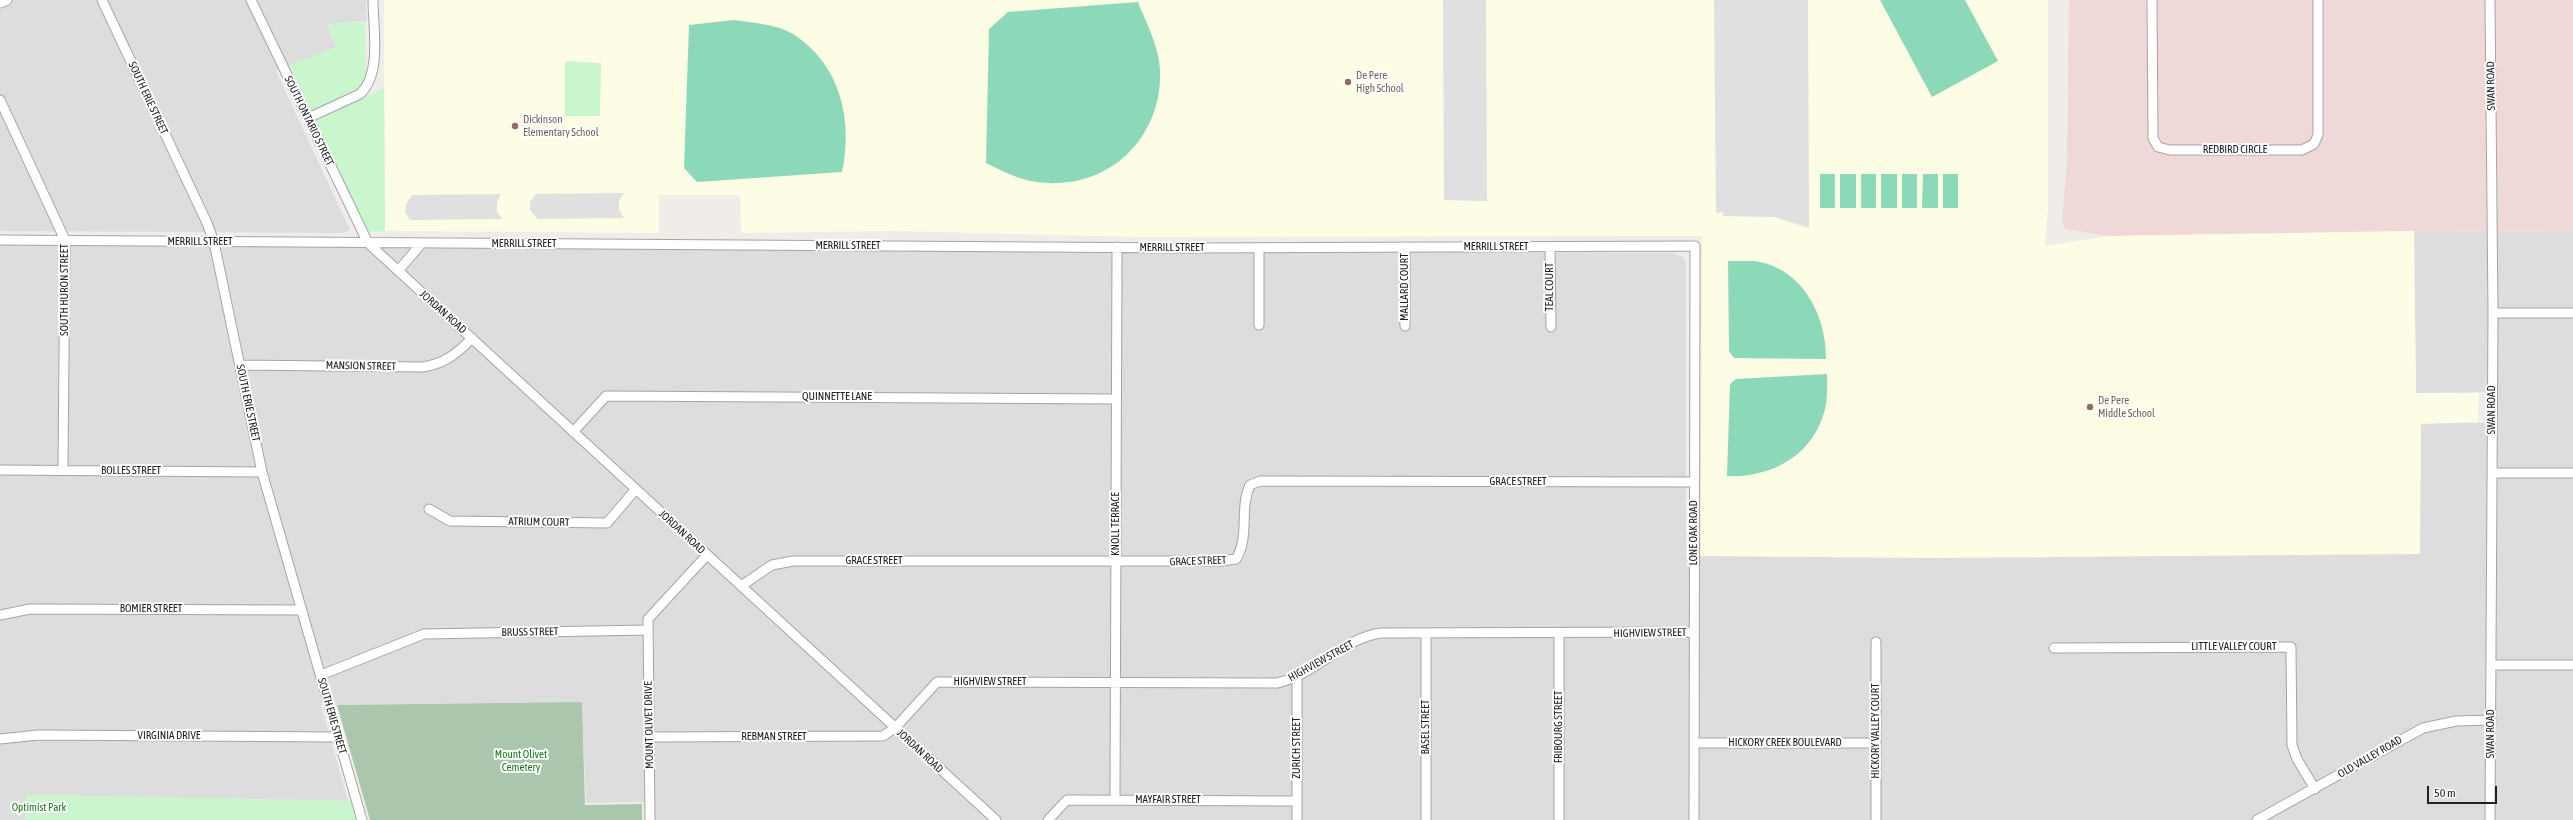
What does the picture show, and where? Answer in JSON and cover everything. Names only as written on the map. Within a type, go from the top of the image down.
[{"type":"street","points":[[0,3],[7,0]]},
{"type":"street","name":"SOUTH ERIE STREET","points":[[102,0],[207,222],[214,242],[262,472],[362,820]]},
{"type":"street","name":"SOUTH ONTARIO STREET","points":[[251,0],[368,243]]},
{"type":"street","points":[[308,118],[360,94],[369,85],[374,65],[373,0]]},
{"type":"street","name":"REDBIRD CIRCLE","points":[[2152,0],[2153,138],[2158,147],[2170,150],[2302,150],[2314,144],[2318,135],[2318,0]]},
{"type":"street","name":"SWAN ROAD","points":[[2490,0],[2493,313],[2490,820]]},
{"type":"street","name":"SOUTH HURON STREET","points":[[0,100],[65,240],[63,470]]},
{"type":"street","name":"MERRILL STREET","points":[[0,240],[1259,248],[1695,246]]},
{"type":"street","name":"JORDAN ROAD","points":[[368,243],[996,820]]},
{"type":"street","points":[[398,271],[422,243]]},
{"type":"street","name":"LONE OAK ROAD","points":[[1694,820],[1695,246]]},
{"type":"street","name":"KNOLL TERRACE","points":[[1115,800],[1117,247]]},
{"type":"street","name":"MALLARD COURT","points":[[1405,247],[1405,326]]},
{"type":"street","name":"TEAL COURT","points":[[1550,247],[1551,328]]},
{"type":"street","points":[[1259,248],[1259,325]]},
{"type":"street","points":[[2493,313],[2573,313]]},
{"type":"street","name":"MANSION STREET","points":[[240,365],[422,367],[434,365],[452,358],[472,338]]},
{"type":"street","name":"QUINNETTE LANE","points":[[573,432],[606,396],[1116,399]]},
{"type":"street","name":"BOLLES STREET","points":[[0,470],[262,472]]},
{"type":"street","points":[[2492,473],[2573,473]]},
{"type":"street","name":"GRACE STREET","points":[[741,586],[772,565],[793,561],[1116,562],[1221,561],[1236,559],[1242,550],[1245,494],[1250,484],[1260,481],[1694,482]]},
{"type":"street","name":"ATRIUM COURT","points":[[429,509],[450,521],[607,523],[636,489]]},
{"type":"street","points":[[648,630],[648,619],[707,555]]},
{"type":"street","name":"BOMIER STREET","points":[[0,615],[30,609],[302,610]]},
{"type":"street","name":"BRUSS STREET","points":[[320,675],[424,634],[648,630]]},
{"type":"street","name":"MOUNT OLIVET DRIVE","points":[[648,630],[650,820]]},
{"type":"street","name":"HIGHVIEW STREET","points":[[895,728],[937,682],[1278,683],[1297,676],[1365,637],[1381,633],[1694,632]]},
{"type":"street","name":"BASEL STREET","points":[[1426,633],[1426,820]]},
{"type":"street","name":"FRIBOURG STREET","points":[[1559,633],[1559,820]]},
{"type":"street","name":"HICKORY VALLEY COURT","points":[[1876,642],[1876,820]]},
{"type":"street","name":"LITTLE VALLEY COURT","points":[[2054,648],[2291,647],[2292,744],[2297,759],[2315,789]]},
{"type":"street","points":[[2491,666],[2573,664]]},
{"type":"street","name":"ZURICH STREET","points":[[1297,676],[1297,820]]},
{"type":"street","name":"OLD VALLEY ROAD","points":[[2257,820],[2423,728],[2456,721],[2491,720]]},
{"type":"street","name":"REBMAN STREET","points":[[650,737],[883,736],[895,728]]},
{"type":"street","name":"VIRGINIA DRIVE","points":[[0,740],[38,735],[338,737]]},
{"type":"street","name":"HICKORY CREEK BOULEVARD","points":[[1694,742],[1876,742]]},
{"type":"street","name":"MAYFAIR STREET","points":[[1048,820],[1067,800],[1297,801]]},
{"type":"shaded area","points":[[0,0],[366,0],[367,21],[328,24],[336,47],[276,71],[350,230],[343,233],[0,231]]},
{"type":"shaded area","points":[[384,0],[2048,0],[2048,208],[2045,246],[2109,236],[2414,231],[2416,393],[2479,393],[2478,422],[2421,424],[2420,554],[1941,558],[1701,556],[1702,236],[1137,237],[895,231],[741,233],[740,195],[659,195],[659,233],[385,231]]},
{"type":"shaded area","points":[[1443,0],[1486,0],[1487,201],[1444,200]]},
{"type":"shaded area","points":[[1714,0],[1808,0],[1809,228],[1774,217],[1723,216],[1723,212],[1716,213]]},
{"type":"shaded area","points":[[2069,0],[2573,0],[2573,232],[2414,231],[2109,236],[2065,229],[2062,220],[2067,161]]},
{"type":"shaded area","points":[[624,193],[619,201],[619,210],[624,218],[538,219],[530,210],[530,202],[536,194]]},
{"type":"shaded area","points":[[501,194],[497,202],[497,212],[502,219],[410,220],[405,212],[406,204],[412,195]]},
{"type":"shaded area","points":[[2414,231],[2573,232],[2573,820],[655,820],[655,802],[586,803],[582,702],[321,705],[348,801],[27,795],[25,820],[0,820],[0,244],[1674,253],[1684,258],[1686,264],[1686,558],[1701,556],[1941,558],[2420,423],[2498,423],[2498,392],[2416,393]]},
{"type":"green space","points":[[1880,0],[1965,0],[1998,61],[1932,97]]},
{"type":"green space","points":[[1138,2],[1157,50],[1160,80],[1157,103],[1149,125],[1137,143],[1122,159],[1104,171],[1084,179],[1061,183],[1037,182],[1024,179],[986,163],[989,29],[1008,12]]},
{"type":"green space","points":[[734,20],[764,24],[787,31],[809,47],[822,61],[840,95],[844,114],[846,133],[842,172],[697,182],[684,168],[689,25]]},
{"type":"green space","points":[[365,22],[366,87],[311,111],[290,65],[336,47],[327,24]]},
{"type":"green space","points":[[565,61],[601,63],[600,116],[565,116]]},
{"type":"green space","points":[[384,88],[385,231],[366,232],[315,120]]},
{"type":"green space","points":[[1820,174],[1835,174],[1835,208],[1820,208]]},
{"type":"green space","points":[[1840,174],[1856,174],[1856,208],[1840,208]]},
{"type":"green space","points":[[1861,174],[1876,174],[1876,208],[1861,208]]},
{"type":"green space","points":[[1881,174],[1897,174],[1897,208],[1881,208]]},
{"type":"green space","points":[[1902,174],[1917,174],[1917,208],[1902,208]]},
{"type":"green space","points":[[1923,174],[1938,174],[1938,208],[1922,208]]},
{"type":"green space","points":[[1943,174],[1958,174],[1958,208],[1943,208]]},
{"type":"green space","points":[[1728,261],[1753,261],[1770,265],[1785,272],[1797,283],[1808,295],[1816,310],[1822,326],[1826,359],[1734,358],[1729,351]]},
{"type":"green space","points":[[1827,374],[1825,411],[1817,431],[1798,454],[1772,469],[1743,476],[1727,476],[1730,384],[1736,379]]},
{"type":"green space","name":"Mount Olivet Cemetery","points":[[582,702],[585,805],[642,804],[642,820],[370,820],[337,705]]},
{"type":"green space","name":"Optimist Park","points":[[27,795],[356,801],[362,820],[25,820]]},
{"type":"place","name":"De Pere High School","points":[[1348,82]]},
{"type":"place","name":"Dickinson Elementary School","points":[[515,126]]},
{"type":"place","name":"De Pere Middle School","points":[[2090,407]]}]
